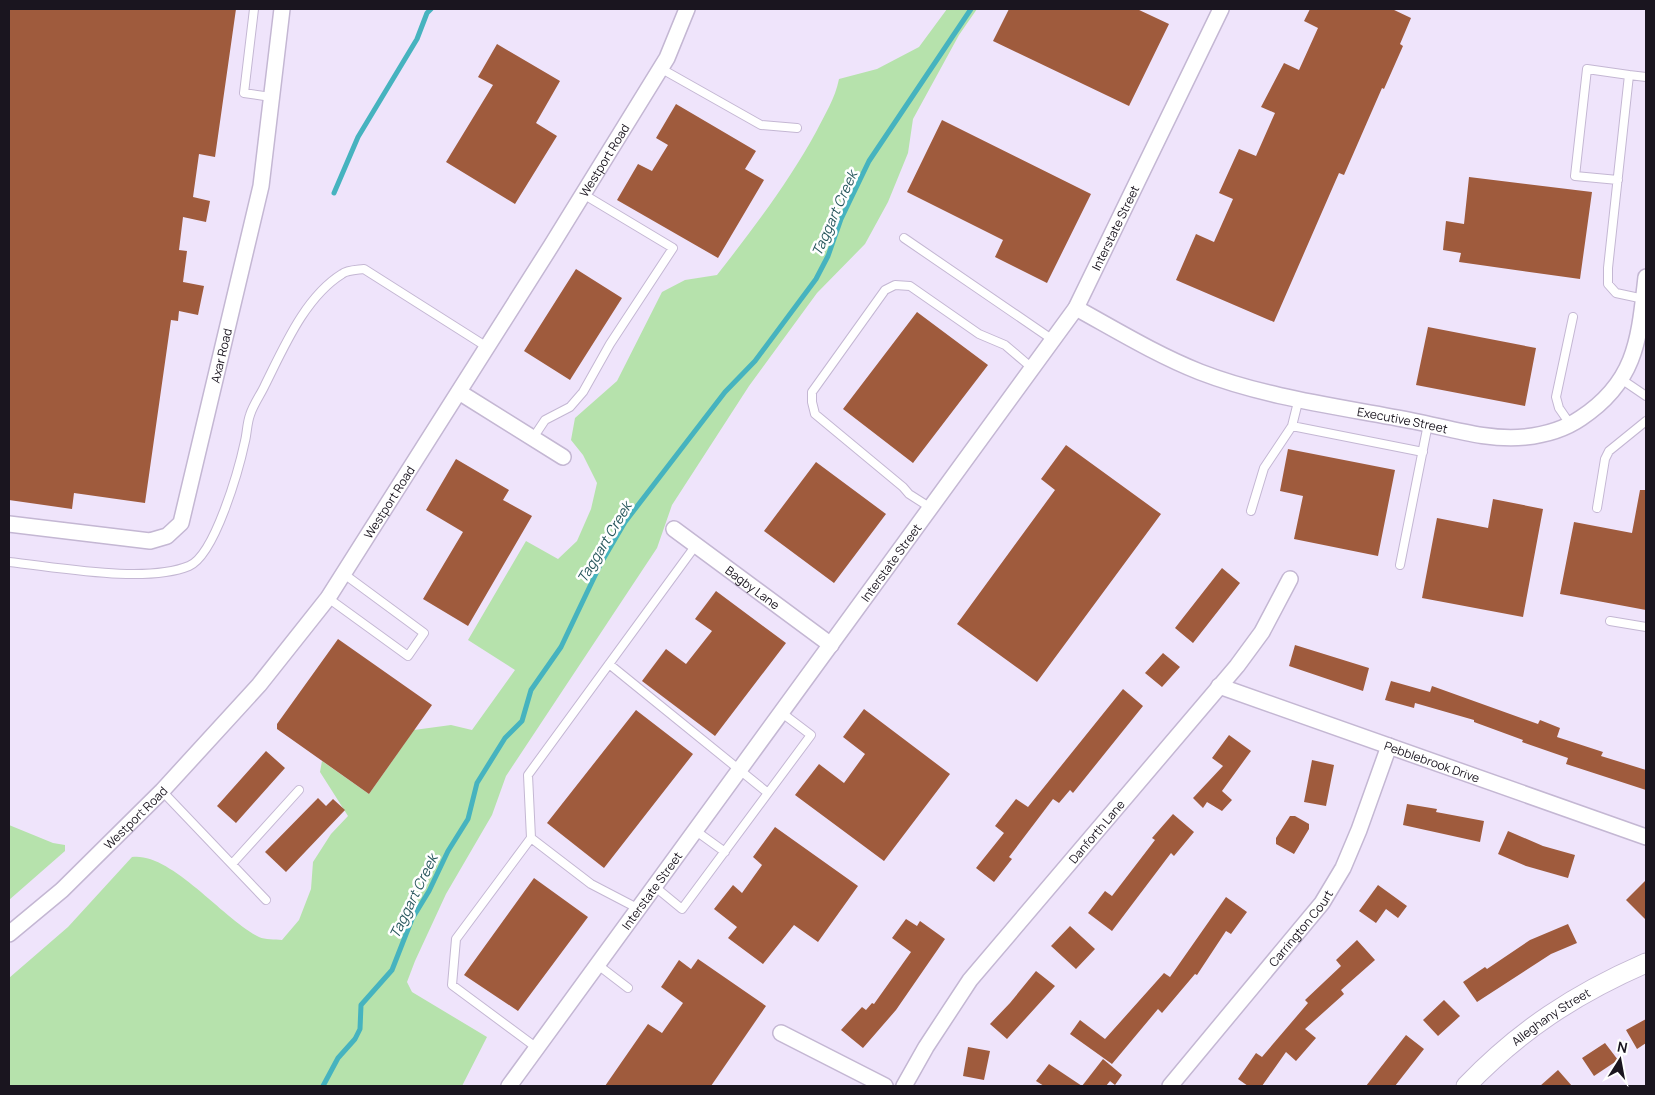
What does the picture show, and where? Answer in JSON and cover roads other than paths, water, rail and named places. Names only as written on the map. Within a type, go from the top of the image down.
[{"type":"street","name":"Axar Road","points":[[9,524],[150,541],[167,536],[181,523],[261,186],[282,9]]},
{"type":"street","name":"Westport Road","points":[[9,934],[62,890],[162,791],[259,685],[328,598],[459,392],[660,68],[680,28],[687,9]]},
{"type":"street","name":"Interstate Street","points":[[509,1086],[1076,308],[1221,9]]},
{"type":"street","name":"Executive Street","points":[[1076,308],[1134,340],[1200,372],[1242,386],[1428,424],[1508,437],[1524,437],[1548,433],[1570,424],[1600,404],[1621,380],[1638,339],[1646,277]]},
{"type":"street","points":[[459,392],[563,457]]},
{"type":"street","name":"Bagby Lane","points":[[674,529],[832,645]]},
{"type":"street","name":"Danforth Lane","points":[[904,1086],[926,1046],[970,980],[1219,686],[1262,632],[1290,579]]},
{"type":"street","name":"Pebblebrook Drive","points":[[1219,686],[1646,837]]},
{"type":"street","name":"Carrington Court","points":[[1170,1086],[1322,903],[1343,868],[1359,830],[1389,746]]},
{"type":"street","name":"Alleghany Street","points":[[1466,1086],[1500,1052],[1555,1010],[1601,983],[1646,963]]},
{"type":"street","points":[[781,1033],[885,1086]]},
{"type":"lane","points":[[254,9],[244,93],[271,97]]},
{"type":"lane","points":[[660,68],[761,125],[797,128]]},
{"type":"lane","points":[[1618,180],[1574,176],[1587,69],[1646,77]]},
{"type":"lane","points":[[1629,75],[1608,268],[1608,284],[1616,293],[1644,299]]},
{"type":"lane","points":[[533,438],[545,420],[570,407],[583,392],[610,344],[673,248],[583,194]]},
{"type":"lane","points":[[904,238],[1053,340]]},
{"type":"lane","points":[[9,562],[116,573],[159,572],[190,566],[205,554],[228,496],[245,442],[250,415],[288,337],[322,290],[343,272],[364,269],[487,347]]},
{"type":"lane","points":[[930,508],[909,494],[815,414],[812,402],[812,392],[884,290],[895,285],[910,286],[979,334],[1005,345],[1032,368]]},
{"type":"lane","points":[[1570,424],[1559,408],[1556,397],[1573,318]]},
{"type":"lane","points":[[1621,380],[1646,396]]},
{"type":"lane","points":[[1251,512],[1264,468],[1292,426],[1299,398]]},
{"type":"lane","points":[[1597,508],[1605,459],[1615,446],[1646,421]]},
{"type":"lane","points":[[1400,565],[1428,424]]},
{"type":"lane","points":[[1292,426],[1423,452]]},
{"type":"lane","points":[[537,1048],[452,985],[456,939],[530,838],[528,775],[696,545]]},
{"type":"lane","points":[[328,598],[408,656],[424,633],[344,574]]},
{"type":"lane","points":[[1610,621],[1646,627]]},
{"type":"lane","points":[[609,664],[739,772],[768,793]]},
{"type":"lane","points":[[654,886],[682,909],[725,852],[811,735],[782,713]]},
{"type":"lane","points":[[232,864],[298,790]]},
{"type":"lane","points":[[162,791],[266,900]]},
{"type":"lane","points":[[696,831],[725,852]]},
{"type":"lane","points":[[530,838],[590,884],[639,909]]},
{"type":"lane","points":[[598,965],[628,988]]},
{"type":"waterway","points":[[334,193],[358,137],[417,39],[427,13],[431,9]]},
{"type":"waterway","name":"Taggart Creek","points":[[323,1086],[338,1058],[355,1039],[360,1029],[361,1005],[392,970],[412,919],[429,891],[448,851],[468,819],[477,783],[505,738],[522,721],[531,690],[561,647],[601,563],[625,522],[725,392],[755,361],[816,279],[828,256],[841,219],[869,161],[971,9]]}]
